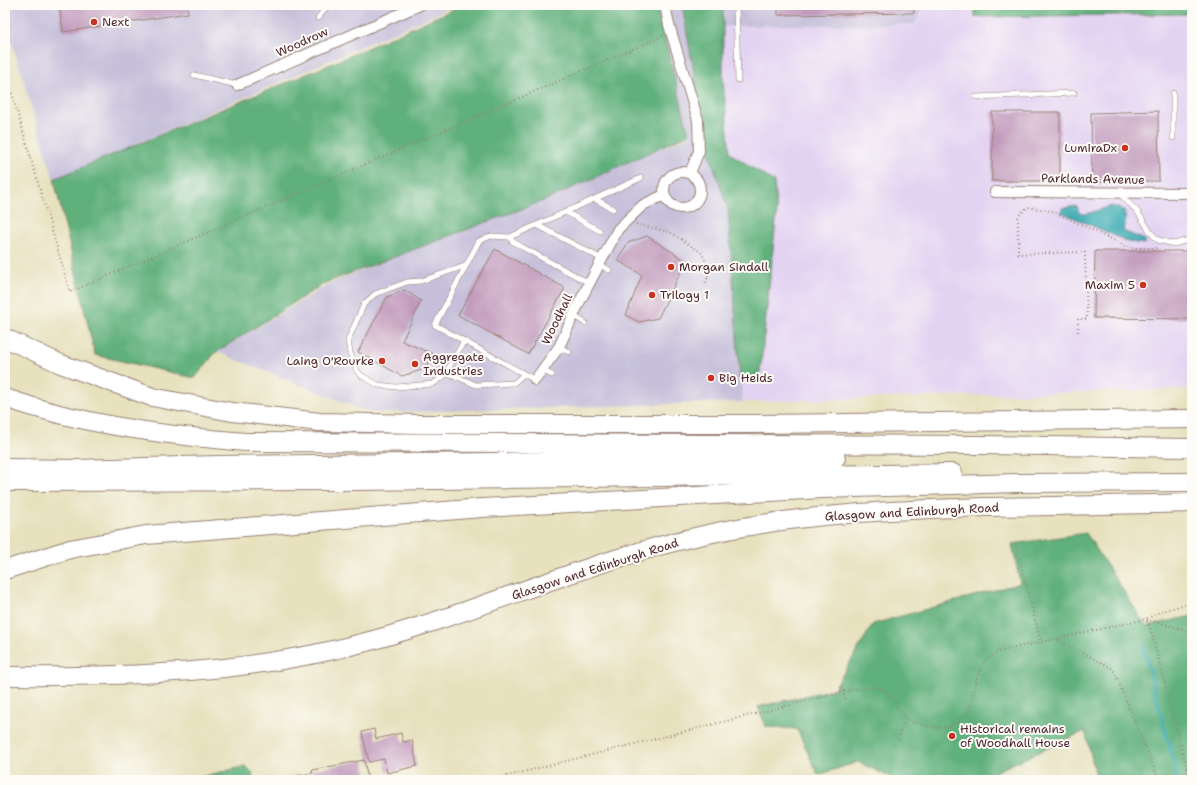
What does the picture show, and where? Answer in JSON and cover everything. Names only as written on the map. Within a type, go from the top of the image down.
[{"type":"highway","points":[[5,338],[61,364],[152,397],[232,412],[320,422],[420,424],[753,424],[1192,419]]},
{"type":"highway","points":[[5,398],[43,411],[133,430],[203,438],[271,442],[1012,446],[1192,450]]},
{"type":"highway","points":[[271,442],[295,449],[359,452],[538,455],[576,462]]},
{"type":"highway","points":[[5,468],[76,469],[218,465],[576,462],[1192,450]]},
{"type":"highway","points":[[5,482],[358,481],[1192,472]]},
{"type":"highway","points":[[5,570],[70,549],[146,535],[482,508],[822,489],[1017,483],[1192,482]]},
{"type":"highway","name":"Glasgow and Edinburgh Road","points":[[5,676],[86,677],[157,675],[217,670],[304,656],[395,634],[622,557],[705,535],[764,523],[878,511],[1192,503]]},
{"type":"street","name":"Woodrow","points":[[236,85],[420,5]]},
{"type":"street","points":[[665,5],[671,33],[698,120],[699,151],[690,173]]},
{"type":"street","points":[[682,172],[690,173],[698,182],[700,195],[694,204],[687,208],[676,207],[668,202],[664,195],[664,186],[671,175],[682,172]]},
{"type":"street","name":"Parklands Avenue","points":[[994,192],[1076,191],[1119,193],[1192,193]]},
{"type":"street","name":"Woodhall","points":[[535,380],[559,347],[589,283],[618,229],[644,205],[664,195]]},
{"type":"lane","points":[[318,18],[328,5]]},
{"type":"lane","points":[[736,5],[738,80]]},
{"type":"lane","name":"Woodrow","points":[[194,75],[236,85]]},
{"type":"lane","points":[[1173,92],[1173,138]]},
{"type":"lane","points":[[976,97],[1074,93]]},
{"type":"lane","points":[[589,283],[522,247],[510,237],[641,178]]},
{"type":"lane","points":[[1119,193],[1137,211],[1151,233],[1158,240],[1174,244],[1192,239]]},
{"type":"lane","points":[[595,199],[613,209]]},
{"type":"lane","points":[[566,212],[600,231]]},
{"type":"lane","points":[[537,225],[601,261],[608,270]]},
{"type":"lane","name":"Woodhall","points":[[510,237],[490,236],[479,241],[434,325],[535,380]]},
{"type":"lane","points":[[464,341],[446,372],[433,384],[396,387],[378,385],[362,376],[357,371],[350,354],[348,340],[364,304],[375,294],[407,282],[421,281],[465,266]]},
{"type":"lane","points":[[573,315],[585,323]]},
{"type":"lane","points":[[559,347],[570,352]]},
{"type":"lane","points":[[542,370],[552,375]]},
{"type":"lane","points":[[446,372],[476,384],[514,383],[524,374]]},
{"type":"path","points":[[5,70],[70,292],[671,33]]},
{"type":"path","points":[[1078,332],[1078,319],[1087,319],[1085,252],[1018,254],[1018,216],[1028,207],[1052,211],[1130,248],[1166,248],[1174,244]]},
{"type":"path","points":[[625,222],[670,232],[702,254],[709,269],[705,284]]},
{"type":"path","points":[[1016,546],[1040,643]]},
{"type":"path","points":[[491,780],[850,690],[871,688],[883,690],[892,698],[898,710],[906,719],[924,726],[944,728],[959,723],[968,713],[979,674],[985,660],[1000,651],[1146,619],[1160,612],[1192,602]]},
{"type":"path","points":[[1146,619],[1192,632]]},
{"type":"path","points":[[1146,619],[1151,630],[1190,780]]},
{"type":"path","points":[[1056,639],[1113,668],[1159,780]]},
{"type":"path","points":[[841,687],[846,700]]},
{"type":"path","points":[[899,740],[900,732],[906,719]]},
{"type":"shaded area","points":[[5,5],[457,5],[54,180],[5,20]]},
{"type":"shaded area","points":[[657,5],[1073,5],[925,7],[914,24],[723,26],[723,81],[730,153],[774,182],[777,211],[760,374],[740,379],[743,402],[371,413],[217,352],[331,283],[690,136]]},
{"type":"shaded area","points":[[1192,5],[1192,389],[743,402],[740,379],[760,374],[777,211],[774,182],[730,153],[723,81],[723,26],[914,24],[925,7]]},
{"type":"green space","points":[[463,5],[656,5],[689,134],[548,199],[325,283],[215,353],[195,378],[95,355],[54,179],[331,64]]},
{"type":"green space","points":[[682,5],[723,5],[723,80],[730,153],[774,182],[777,211],[760,374],[740,379],[728,209],[707,146]]},
{"type":"green space","points":[[1192,5],[1192,14],[975,17],[975,6]]},
{"type":"green space","points":[[1086,533],[1146,626],[1192,616],[1192,780],[1097,780],[1085,731],[977,780],[896,780],[858,762],[818,775],[797,729],[766,727],[758,707],[834,689],[873,624],[1020,583],[1012,544]]},
{"type":"green space","points":[[246,766],[253,773],[252,780],[188,780]]},
{"type":"water","points":[[1077,206],[1079,213],[1086,214],[1111,206],[1124,210],[1126,220],[1123,231],[1145,240],[1145,244],[1129,242],[1061,212],[1062,208]]},
{"type":"building","name":"Next","points":[[59,5],[187,5],[188,13],[63,32]]},
{"type":"building","points":[[778,5],[914,5],[914,13],[778,15]]},
{"type":"building","points":[[1158,111],[1159,181],[1092,182],[1091,113]]},
{"type":"building","points":[[992,112],[1060,112],[1060,181],[992,181]]},
{"type":"building","name":"Trilogy 1","points":[[647,236],[686,261],[658,318],[639,322],[626,315],[642,275],[617,260],[628,243]]},
{"type":"building","points":[[495,249],[565,288],[528,354],[458,315]]},
{"type":"building","name":"Maxim 5","points":[[1095,251],[1192,251],[1192,319],[1094,318]]},
{"type":"building","points":[[405,290],[421,301],[402,341],[433,354],[425,369],[402,376],[358,352],[387,297]]},
{"type":"building","points":[[374,729],[376,739],[401,733],[403,742],[412,740],[417,766],[387,773],[384,759],[369,762],[362,732]]},
{"type":"building","points":[[364,760],[368,780],[348,780],[347,778],[333,780],[295,780],[295,776],[313,773],[312,770]]},
{"type":"waterway","points":[[1143,645],[1178,780]]},
{"type":"place","name":"Next","points":[[94,22]]},
{"type":"place","name":"LumiraDx","points":[[1125,148]]},
{"type":"place","name":"Morgan Sindall","points":[[671,267]]},
{"type":"place","name":"Maxim 5","points":[[1143,285]]},
{"type":"place","name":"Trilogy 1","points":[[652,295]]},
{"type":"place","name":"Laing O'Rourke","points":[[382,361]]},
{"type":"place","name":"Aggregate Industries","points":[[415,364]]},
{"type":"place","name":"Big Heids","points":[[711,378]]},
{"type":"place","name":"Historical remains of Woodhall House","points":[[952,736]]}]
